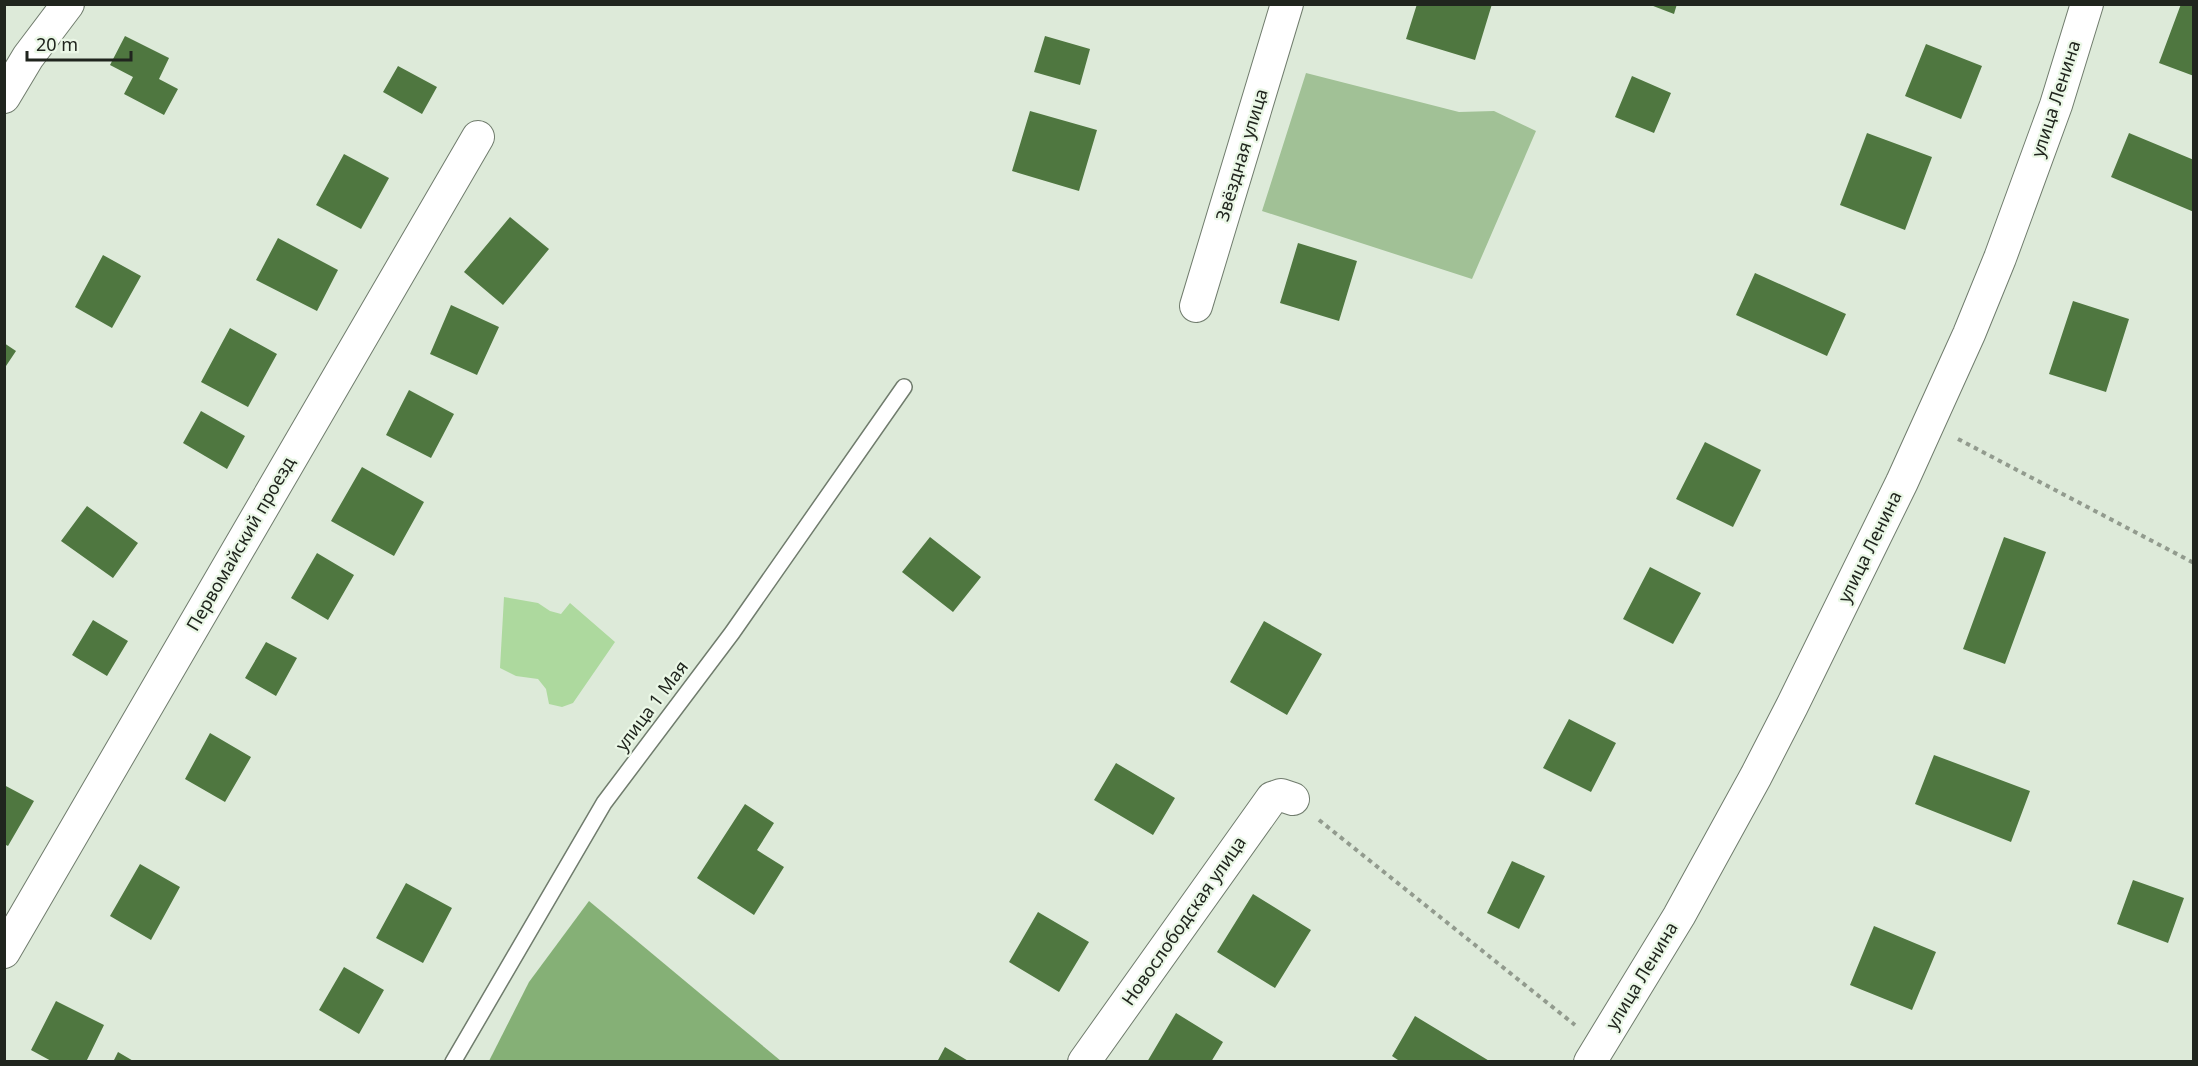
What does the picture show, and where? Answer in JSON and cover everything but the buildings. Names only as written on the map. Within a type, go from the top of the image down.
[{"type":"street","points":[[4,97],[28,57],[68,4]]},
{"type":"street","name":"Звёздная улица","points":[[1196,306],[1287,4]]},
{"type":"street","name":"улица Ленина","points":[[1595,1053],[1678,916],[1756,776],[1797,697],[1929,423],[2000,258],[2056,105],[2087,4]]},
{"type":"street","name":"Первомайский проезд","points":[[4,952],[478,137]]},
{"type":"street","name":"Новослободская улица","points":[[1084,1062],[1272,798],[1281,795],[1293,799]]},
{"type":"lane","name":"улица 1 Мая","points":[[453,1062],[604,803],[732,633],[904,387]]},
{"type":"path","points":[[1929,423],[2193,563]]},
{"type":"path","points":[[1293,799],[1595,1053]]},
{"type":"shaded area","points":[[1306,73],[1459,112],[1494,111],[1536,131],[1472,279],[1262,211]]},
{"type":"shaded area","points":[[504,597],[538,603],[550,611],[561,614],[570,603],[615,642],[573,703],[562,707],[549,704],[546,689],[538,679],[516,676],[500,668]]},
{"type":"shaded area","points":[[589,901],[781,1061],[489,1061],[529,982]]}]
